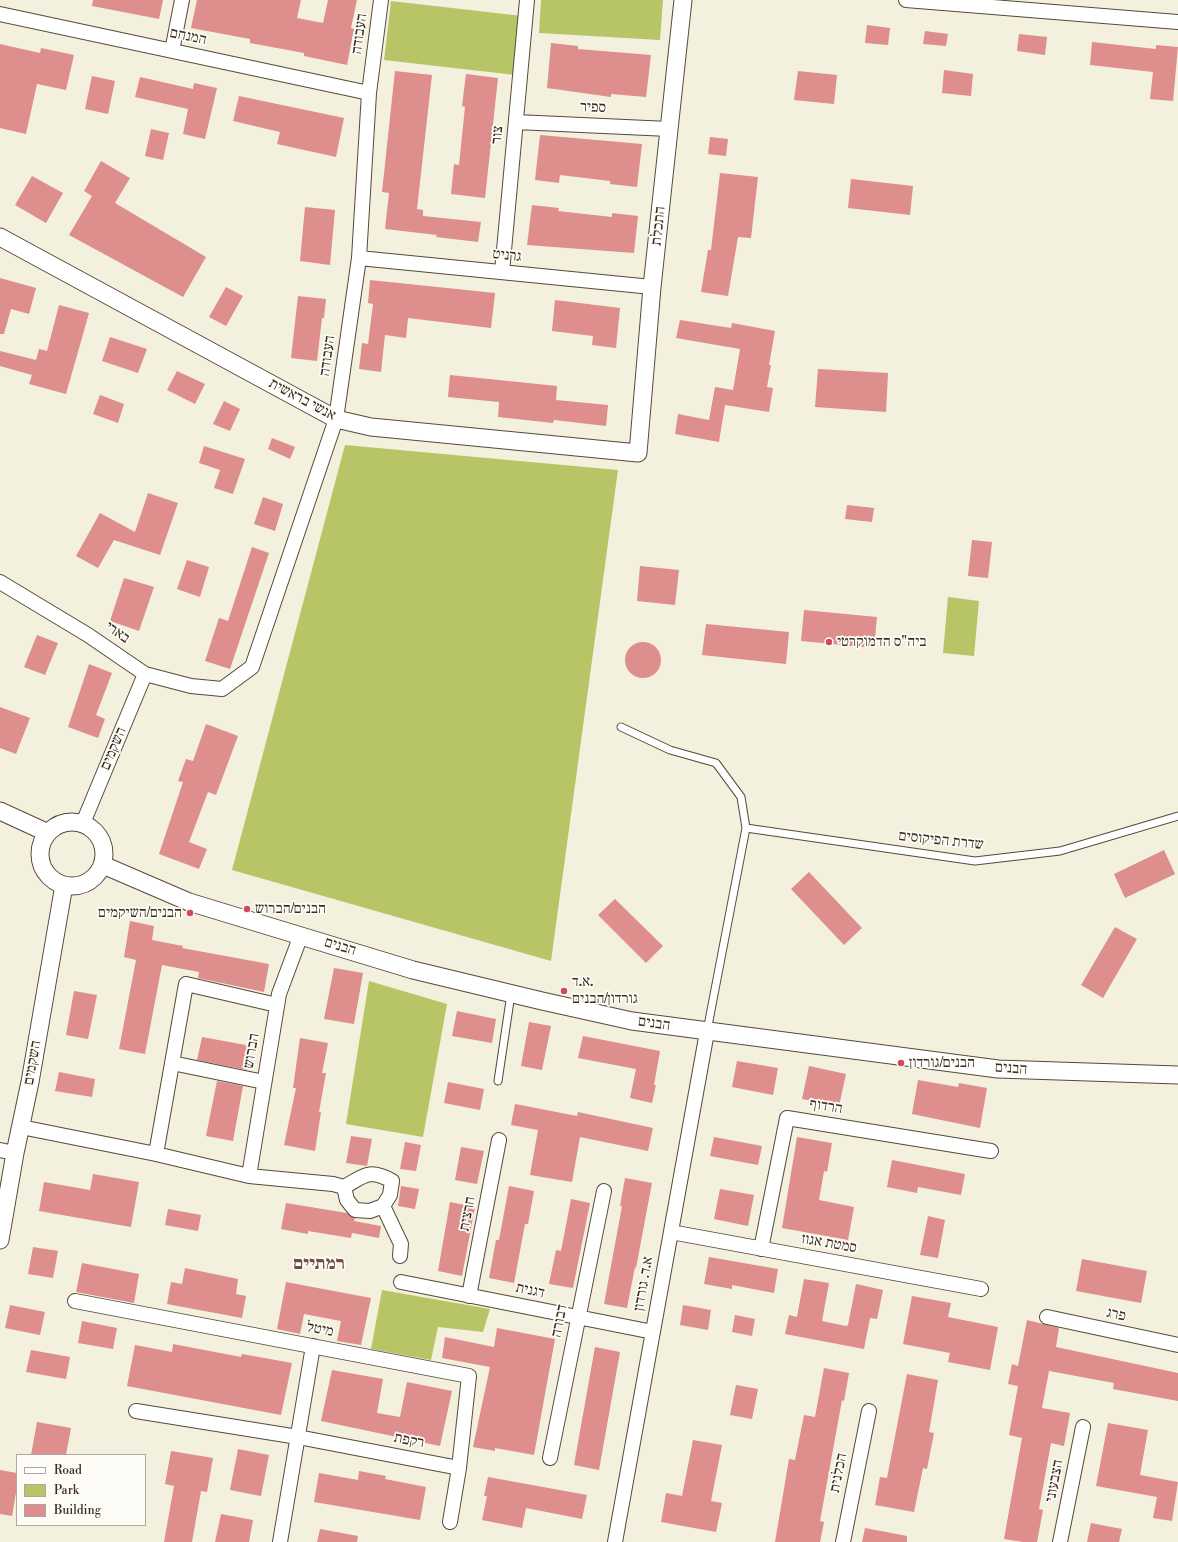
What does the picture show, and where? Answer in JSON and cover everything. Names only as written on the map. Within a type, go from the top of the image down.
[{"type":"street","points":[[172,51],[182,0]]},
{"type":"street","name":"העבודה","points":[[222,689],[252,668],[336,419],[359,258],[369,93],[381,0]]},
{"type":"street","name":"צור","points":[[502,272],[527,0]]},
{"type":"street","name":"התכלת","points":[[638,453],[652,287],[683,0]]},
{"type":"street","points":[[906,0],[1178,22]]},
{"type":"street","name":"המנחם","points":[[0,14],[369,93]]},
{"type":"street","name":"ספיר","points":[[516,122],[669,129]]},
{"type":"street","name":"אנשי בראשית","points":[[0,237],[336,419],[378,428],[638,453]]},
{"type":"street","name":"גרניט","points":[[359,258],[652,287]]},
{"type":"street","name":"בארי","points":[[0,582],[88,634],[145,674],[191,686],[222,689]]},
{"type":"street","name":"השקמים","points":[[83,823],[145,674]]},
{"type":"street","points":[[0,811],[48,833]]},
{"type":"street","points":[[64,823],[83,823],[92,828],[104,845],[105,855],[103,865],[95,877],[83,885],[64,885],[54,881],[46,873],[42,864],[40,853],[42,842],[48,833],[55,827],[64,823]]},
{"type":"street","name":"הבנים","points":[[103,865],[189,902],[413,970],[632,1021],[998,1069],[1178,1075]]},
{"type":"street","name":"השקמים","points":[[0,1240],[8,1152],[21,1127],[64,885]]},
{"type":"street","name":"הברוש","points":[[249,1176],[279,994],[300,935]]},
{"type":"street","points":[[156,1154],[186,984],[277,1005]]},
{"type":"street","name":"א.ד. גורדון","points":[[615,1542],[707,1032]]},
{"type":"street","points":[[172,1063],[264,1082]]},
{"type":"street","name":"הרדוף","points":[[761,1249],[787,1118],[991,1151]]},
{"type":"street","points":[[21,1127],[156,1154],[249,1176],[332,1184],[344,1187],[365,1174],[381,1175],[392,1181],[390,1195],[383,1206],[370,1211],[355,1210],[347,1200],[344,1187]]},
{"type":"street","name":"חרצית","points":[[469,1296],[499,1140]]},
{"type":"street","name":"דבורה","points":[[550,1458],[604,1191]]},
{"type":"street","points":[[383,1206],[401,1244],[400,1256]]},
{"type":"street","name":"סמטת אגוז","points":[[671,1232],[981,1289]]},
{"type":"street","name":"דגנית","points":[[401,1282],[653,1332]]},
{"type":"street","name":"מיטל","points":[[75,1301],[469,1376],[460,1468]]},
{"type":"street","name":"פרג","points":[[1047,1318],[1178,1345]]},
{"type":"street","points":[[280,1542],[313,1346]]},
{"type":"street","name":"רקפת","points":[[136,1411],[298,1437],[460,1468]]},
{"type":"street","name":"הכלנית","points":[[843,1542],[869,1411]]},
{"type":"street","name":"הצבעוני","points":[[1060,1542],[1083,1427]]},
{"type":"street","points":[[450,1522],[460,1468]]},
{"type":"lane","points":[[621,727],[670,750],[716,763],[741,797],[746,828],[707,1032]]},
{"type":"lane","name":"שדרת הפיקוסים","points":[[746,828],[975,861],[1060,851],[1178,816]]},
{"type":"lane","points":[[498,1081],[512,994]]},
{"type":"green space","points":[[541,0],[663,0],[660,40],[539,33]]},
{"type":"green space","points":[[391,1],[522,16],[515,75],[384,60]]},
{"type":"green space","points":[[345,445],[618,470],[551,961],[232,870]]},
{"type":"green space","points":[[948,597],[979,601],[974,656],[943,653]]},
{"type":"green space","points":[[369,981],[447,1004],[423,1137],[346,1124]]},
{"type":"green space","points":[[382,1290],[490,1309],[483,1332],[438,1327],[431,1360],[371,1349]]},
{"type":"building","points":[[93,0],[163,0],[159,19],[92,6]]},
{"type":"building","points":[[197,0],[301,0],[297,18],[323,23],[328,0],[357,0],[351,28],[354,29],[347,65],[304,56],[304,53],[250,43],[250,39],[191,28]]},
{"type":"building","points":[[867,25],[890,28],[888,45],[865,43]]},
{"type":"building","points":[[925,31],[948,34],[946,46],[923,44]]},
{"type":"building","points":[[1019,34],[1047,37],[1045,55],[1017,51]]},
{"type":"building","points":[[1092,42],[1156,49],[1156,45],[1178,47],[1173,101],[1150,99],[1153,72],[1090,65]]},
{"type":"building","points":[[551,43],[578,46],[578,49],[651,55],[646,97],[611,94],[611,97],[547,88]]},
{"type":"building","points":[[0,44],[40,53],[41,48],[74,55],[66,90],[37,84],[26,134],[0,128]]},
{"type":"building","points":[[944,70],[973,74],[971,96],[942,93]]},
{"type":"building","points":[[395,71],[432,75],[417,209],[423,210],[423,216],[481,222],[478,242],[436,237],[437,235],[385,229],[389,193],[382,192]]},
{"type":"building","points":[[798,71],[837,75],[834,104],[794,100]]},
{"type":"building","points":[[466,74],[498,78],[485,198],[451,194],[454,164],[459,165],[465,107],[462,106]]},
{"type":"building","points":[[92,76],[115,81],[108,114],[85,109]]},
{"type":"building","points":[[140,77],[193,89],[194,83],[217,88],[205,139],[183,134],[188,109],[135,97]]},
{"type":"building","points":[[239,96],[344,118],[336,157],[277,144],[280,132],[233,121]]},
{"type":"building","points":[[151,129],[169,133],[163,160],[145,156]]},
{"type":"building","points":[[540,135],[642,144],[637,187],[610,184],[610,181],[560,175],[559,183],[535,180]]},
{"type":"building","points":[[710,137],[728,139],[726,156],[708,154]]},
{"type":"building","points":[[101,161],[130,178],[115,203],[206,257],[183,297],[69,235],[92,196],[84,191]]},
{"type":"building","points":[[720,173],[758,177],[751,238],[738,237],[728,296],[701,292],[708,250],[711,250]]},
{"type":"building","points":[[32,176],[63,193],[46,223],[15,205]]},
{"type":"building","points":[[851,179],[913,186],[910,215],[848,208]]},
{"type":"building","points":[[532,205],[559,208],[558,211],[612,217],[612,213],[638,216],[634,253],[527,245]]},
{"type":"building","points":[[305,207],[335,210],[330,265],[300,261]]},
{"type":"building","points":[[0,278],[36,288],[29,314],[11,309],[4,334],[0,334]]},
{"type":"building","points":[[370,280],[495,293],[491,328],[408,318],[406,338],[385,335],[381,372],[359,369],[362,343],[368,344],[373,304],[368,303]]},
{"type":"building","points":[[226,287],[243,296],[226,326],[209,317]]},
{"type":"building","points":[[298,296],[326,299],[324,318],[322,318],[317,361],[291,358]]},
{"type":"building","points":[[555,300],[620,308],[616,348],[592,345],[593,336],[552,331]]},
{"type":"building","points":[[59,305],[89,313],[66,394],[29,384],[32,375],[0,366],[0,351],[36,360],[39,349],[47,351]]},
{"type":"building","points":[[680,320],[731,328],[732,323],[775,331],[767,387],[773,388],[769,412],[725,405],[719,442],[675,434],[678,414],[709,420],[715,387],[733,390],[740,349],[676,338]]},
{"type":"building","points":[[110,337],[147,349],[138,373],[102,361]]},
{"type":"building","points":[[818,369],[888,373],[886,412],[815,407]]},
{"type":"building","points":[[177,371],[205,384],[195,404],[167,390]]},
{"type":"building","points":[[450,375],[557,386],[556,400],[608,405],[606,426],[554,420],[553,423],[498,417],[499,402],[448,397]]},
{"type":"building","points":[[100,395],[124,404],[118,423],[93,414]]},
{"type":"building","points":[[224,401],[240,409],[230,431],[213,424]]},
{"type":"building","points":[[272,438],[295,447],[290,459],[268,449]]},
{"type":"building","points":[[204,446],[245,459],[233,494],[214,488],[220,470],[199,463]]},
{"type":"building","points":[[148,493],[178,503],[160,555],[114,540],[98,568],[76,556],[100,513],[135,532]]},
{"type":"building","points":[[263,497],[283,504],[275,531],[254,524]]},
{"type":"building","points":[[847,505],[874,508],[872,522],[845,519]]},
{"type":"building","points":[[972,540],[992,542],[988,578],[968,576]]},
{"type":"building","points":[[252,547],[269,553],[230,669],[205,661],[219,618],[228,621]]},
{"type":"building","points":[[187,560],[209,567],[200,597],[177,589]]},
{"type":"building","points":[[640,566],[679,570],[675,605],[637,601]]},
{"type":"building","points":[[124,578],[154,587],[139,631],[110,621]]},
{"type":"building","points":[[804,610],[877,617],[874,648],[801,641]]},
{"type":"building","points":[[706,624],[789,632],[786,664],[702,655]]},
{"type":"building","points":[[37,635],[58,643],[45,675],[24,667]]},
{"type":"building","points":[[647,642],[656,647],[660,653],[660,667],[656,673],[647,678],[639,678],[630,673],[626,667],[625,656],[630,647],[636,643]]},
{"type":"building","points":[[89,664],[112,673],[96,715],[105,719],[98,738],[68,727]]},
{"type":"building","points":[[0,707],[30,718],[16,754],[0,748]]},
{"type":"building","points":[[206,724],[238,736],[216,795],[208,792],[189,842],[207,849],[199,869],[159,854],[183,782],[178,781],[186,759],[193,761]]},
{"type":"building","points":[[1164,850],[1175,874],[1125,898],[1114,874]]},
{"type":"building","points":[[809,872],[862,928],[844,945],[791,889]]},
{"type":"building","points":[[615,899],[663,946],[646,963],[598,915]]},
{"type":"building","points":[[130,921],[154,926],[152,940],[183,946],[182,948],[269,964],[264,992],[198,978],[199,972],[162,965],[145,1054],[119,1049],[136,960],[124,957]]},
{"type":"building","points":[[1115,927],[1137,939],[1103,998],[1081,985]]},
{"type":"building","points":[[334,968],[363,973],[354,1024],[324,1019]]},
{"type":"building","points":[[74,991],[97,995],[88,1039],[66,1035]]},
{"type":"building","points":[[457,1011],[496,1019],[492,1043],[452,1036]]},
{"type":"building","points":[[529,1022],[551,1026],[542,1070],[521,1066]]},
{"type":"building","points":[[583,1036],[660,1051],[654,1085],[656,1085],[652,1103],[630,1098],[636,1069],[578,1058]]},
{"type":"building","points":[[202,1037],[251,1046],[247,1070],[197,1060]]},
{"type":"building","points":[[300,1038],[328,1043],[322,1073],[326,1073],[319,1112],[321,1112],[315,1151],[284,1145],[296,1088],[293,1088]]},
{"type":"building","points":[[737,1061],[778,1068],[773,1095],[732,1087]]},
{"type":"building","points":[[809,1066],[846,1074],[839,1106],[802,1099]]},
{"type":"building","points":[[59,1072],[95,1079],[92,1097],[55,1091]]},
{"type":"building","points":[[918,1080],[958,1087],[959,1083],[987,1088],[980,1128],[912,1114]]},
{"type":"building","points":[[217,1081],[243,1086],[233,1141],[206,1136]]},
{"type":"building","points":[[448,1082],[484,1089],[480,1110],[444,1103]]},
{"type":"building","points":[[515,1104],[577,1116],[578,1112],[653,1128],[648,1151],[580,1137],[572,1182],[530,1175],[538,1130],[511,1125]]},
{"type":"building","points":[[351,1136],[372,1139],[367,1166],[346,1163]]},
{"type":"building","points":[[714,1137],[762,1146],[758,1165],[710,1156]]},
{"type":"building","points":[[797,1137],[832,1143],[827,1172],[824,1171],[819,1200],[854,1207],[848,1240],[782,1228]]},
{"type":"building","points":[[405,1142],[421,1145],[416,1171],[400,1169]]},
{"type":"building","points":[[461,1147],[484,1151],[477,1184],[455,1180]]},
{"type":"building","points":[[892,1160],[965,1174],[961,1195],[918,1187],[917,1193],[887,1187]]},
{"type":"building","points":[[93,1174],[139,1182],[131,1227],[39,1211],[44,1182],[90,1190]]},
{"type":"building","points":[[625,1178],[652,1183],[627,1308],[604,1304],[622,1206],[620,1206]]},
{"type":"building","points":[[401,1186],[419,1189],[415,1209],[398,1206]]},
{"type":"building","points":[[509,1186],[534,1191],[528,1224],[525,1224],[514,1283],[489,1278],[496,1240],[499,1240]]},
{"type":"building","points":[[720,1189],[754,1195],[748,1226],[714,1219]]},
{"type":"building","points":[[571,1199],[590,1203],[573,1288],[549,1284],[556,1250],[561,1251]]},
{"type":"building","points":[[450,1202],[475,1207],[462,1276],[438,1271]]},
{"type":"building","points":[[286,1203],[347,1213],[355,1218],[354,1221],[381,1226],[379,1238],[352,1233],[351,1238],[308,1231],[308,1234],[281,1229]]},
{"type":"building","points":[[168,1209],[201,1215],[198,1231],[165,1225]]},
{"type":"building","points":[[928,1216],[945,1220],[938,1258],[920,1255]]},
{"type":"building","points":[[33,1247],[58,1251],[53,1278],[28,1274]]},
{"type":"building","points":[[709,1257],[778,1269],[774,1293],[732,1285],[732,1289],[704,1284]]},
{"type":"building","points":[[1082,1259],[1147,1271],[1141,1303],[1076,1291]]},
{"type":"building","points":[[82,1263],[139,1274],[134,1303],[76,1292]]},
{"type":"building","points":[[185,1268],[238,1279],[236,1294],[246,1296],[242,1318],[167,1304],[171,1282],[182,1284]]},
{"type":"building","points":[[804,1279],[829,1283],[822,1321],[846,1326],[848,1325],[856,1284],[883,1290],[877,1319],[870,1318],[864,1349],[785,1334],[789,1315],[797,1317]]},
{"type":"building","points":[[286,1282],[371,1298],[361,1345],[337,1341],[341,1321],[304,1314],[300,1334],[277,1329]]},
{"type":"building","points":[[912,1296],[951,1303],[948,1317],[998,1327],[990,1370],[948,1362],[950,1353],[903,1344]]},
{"type":"building","points":[[10,1305],[45,1312],[40,1335],[5,1328]]},
{"type":"building","points":[[683,1305],[711,1310],[708,1330],[680,1325]]},
{"type":"building","points":[[735,1315],[755,1319],[752,1336],[732,1332]]},
{"type":"building","points":[[1027,1320],[1059,1328],[1056,1347],[1178,1373],[1178,1401],[1113,1389],[1114,1383],[1049,1371],[1042,1408],[1070,1413],[1064,1446],[1051,1443],[1039,1509],[1043,1510],[1037,1542],[1023,1542],[1004,1539],[1022,1438],[1009,1435],[1018,1386],[1008,1384],[1012,1364],[1018,1366]]},
{"type":"building","points":[[82,1321],[117,1328],[113,1349],[78,1343]]},
{"type":"building","points":[[497,1328],[555,1339],[534,1455],[495,1448],[495,1451],[473,1447],[490,1367],[442,1358],[445,1337],[494,1347]]},
{"type":"building","points":[[173,1344],[241,1357],[242,1354],[292,1363],[281,1415],[127,1386],[135,1345],[172,1352]]},
{"type":"building","points":[[595,1347],[620,1352],[599,1470],[574,1465]]},
{"type":"building","points":[[31,1350],[70,1357],[66,1379],[26,1372]]},
{"type":"building","points":[[824,1368],[849,1373],[844,1401],[842,1400],[820,1521],[824,1522],[820,1542],[775,1542],[789,1459],[795,1460],[804,1415],[815,1417]]},
{"type":"building","points":[[332,1370],[383,1379],[377,1413],[400,1417],[407,1382],[452,1391],[440,1446],[321,1421]]},
{"type":"building","points":[[907,1374],[938,1380],[929,1432],[934,1433],[927,1469],[923,1468],[914,1512],[875,1505],[880,1477],[887,1478]]},
{"type":"building","points":[[736,1385],[758,1389],[752,1419],[730,1415]]},
{"type":"building","points":[[37,1422],[71,1428],[66,1454],[31,1454]]},
{"type":"building","points":[[1108,1423],[1148,1430],[1140,1475],[1178,1482],[1172,1521],[1153,1518],[1157,1497],[1096,1486]]},
{"type":"building","points":[[693,1440],[722,1445],[711,1501],[722,1503],[716,1532],[661,1522],[666,1493],[682,1496]]},
{"type":"building","points":[[238,1449],[269,1455],[261,1496],[230,1490]]},
{"type":"building","points":[[171,1451],[213,1458],[207,1492],[201,1491],[192,1542],[164,1542],[174,1486],[165,1484]]},
{"type":"building","points":[[0,1470],[16,1473],[16,1493],[12,1516],[0,1514]]},
{"type":"building","points":[[359,1471],[386,1476],[385,1479],[426,1487],[420,1520],[314,1502],[319,1473],[358,1480]]},
{"type":"building","points":[[488,1477],[587,1495],[582,1519],[526,1508],[522,1528],[482,1520],[487,1496],[484,1496]]},
{"type":"building","points":[[221,1514],[253,1520],[249,1542],[215,1542]]},
{"type":"building","points":[[1091,1523],[1122,1529],[1119,1542],[1087,1542]]},
{"type":"building","points":[[865,1528],[907,1536],[907,1542],[862,1542]]},
{"type":"building","points":[[320,1529],[358,1536],[357,1542],[317,1542]]},
{"type":"place","name":"ביה\"ס הדמוקרטי","points":[[829,642]]},
{"type":"place","name":"הבנים/הברוש","points":[[247,909]]},
{"type":"place","name":"הבנים/השיקמים","points":[[190,913]]},
{"type":"place","name":"א.ד. גורדון/הבנים","points":[[564,991]]},
{"type":"place","name":"הבנים/גורדון","points":[[901,1063]]},
{"type":"district","name":"רמתיים","points":[[319,1264]]}]
